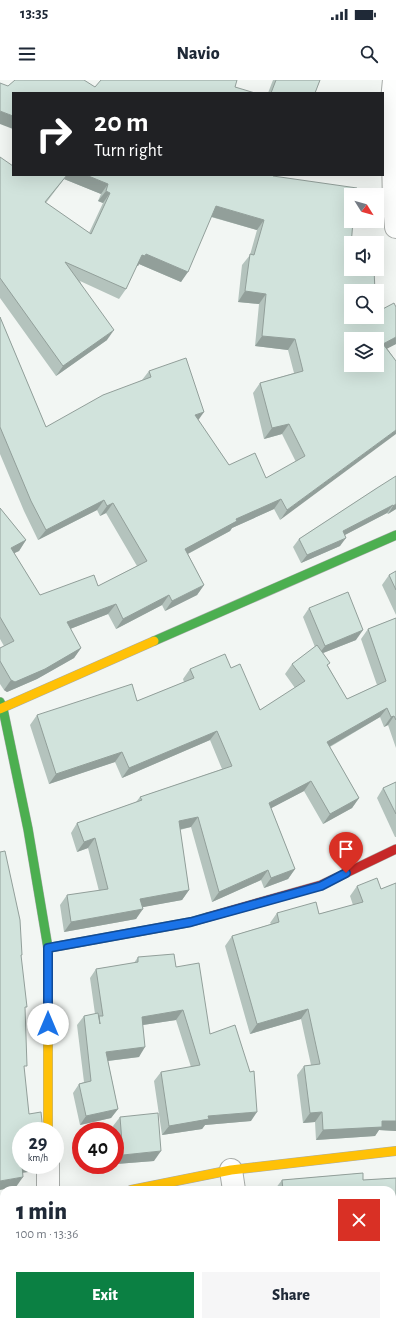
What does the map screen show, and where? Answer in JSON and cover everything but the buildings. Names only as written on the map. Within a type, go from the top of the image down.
[{"type":"street","points":[[394,80],[392,100],[394,205],[396,227]]},
{"type":"street","points":[[48,1122],[48,948],[28,829],[1,707],[396,535]]},
{"type":"street","points":[[48,948],[191,922],[321,886],[396,849]]},
{"type":"street","points":[[171,1186],[233,1180],[396,1151]]},
{"type":"street","points":[[48,1174],[48,1186]]},
{"type":"traffic: fast","points":[[154,641],[396,535]]},
{"type":"traffic: fast","points":[[0,702],[3,709],[28,829],[48,948],[48,1041]]},
{"type":"traffic: fast","points":[[48,948],[191,922],[208,917]]},
{"type":"traffic: slow","points":[[0,709],[154,641]]},
{"type":"traffic: slow","points":[[48,1041],[48,1122]]},
{"type":"traffic: slow","points":[[151,1186],[231,1170],[396,1151]]},
{"type":"traffic: jam","points":[[208,917],[321,885],[396,849]]},
{"type":"route","points":[[48,1024],[48,948],[191,922],[321,886],[346,873]]}]
